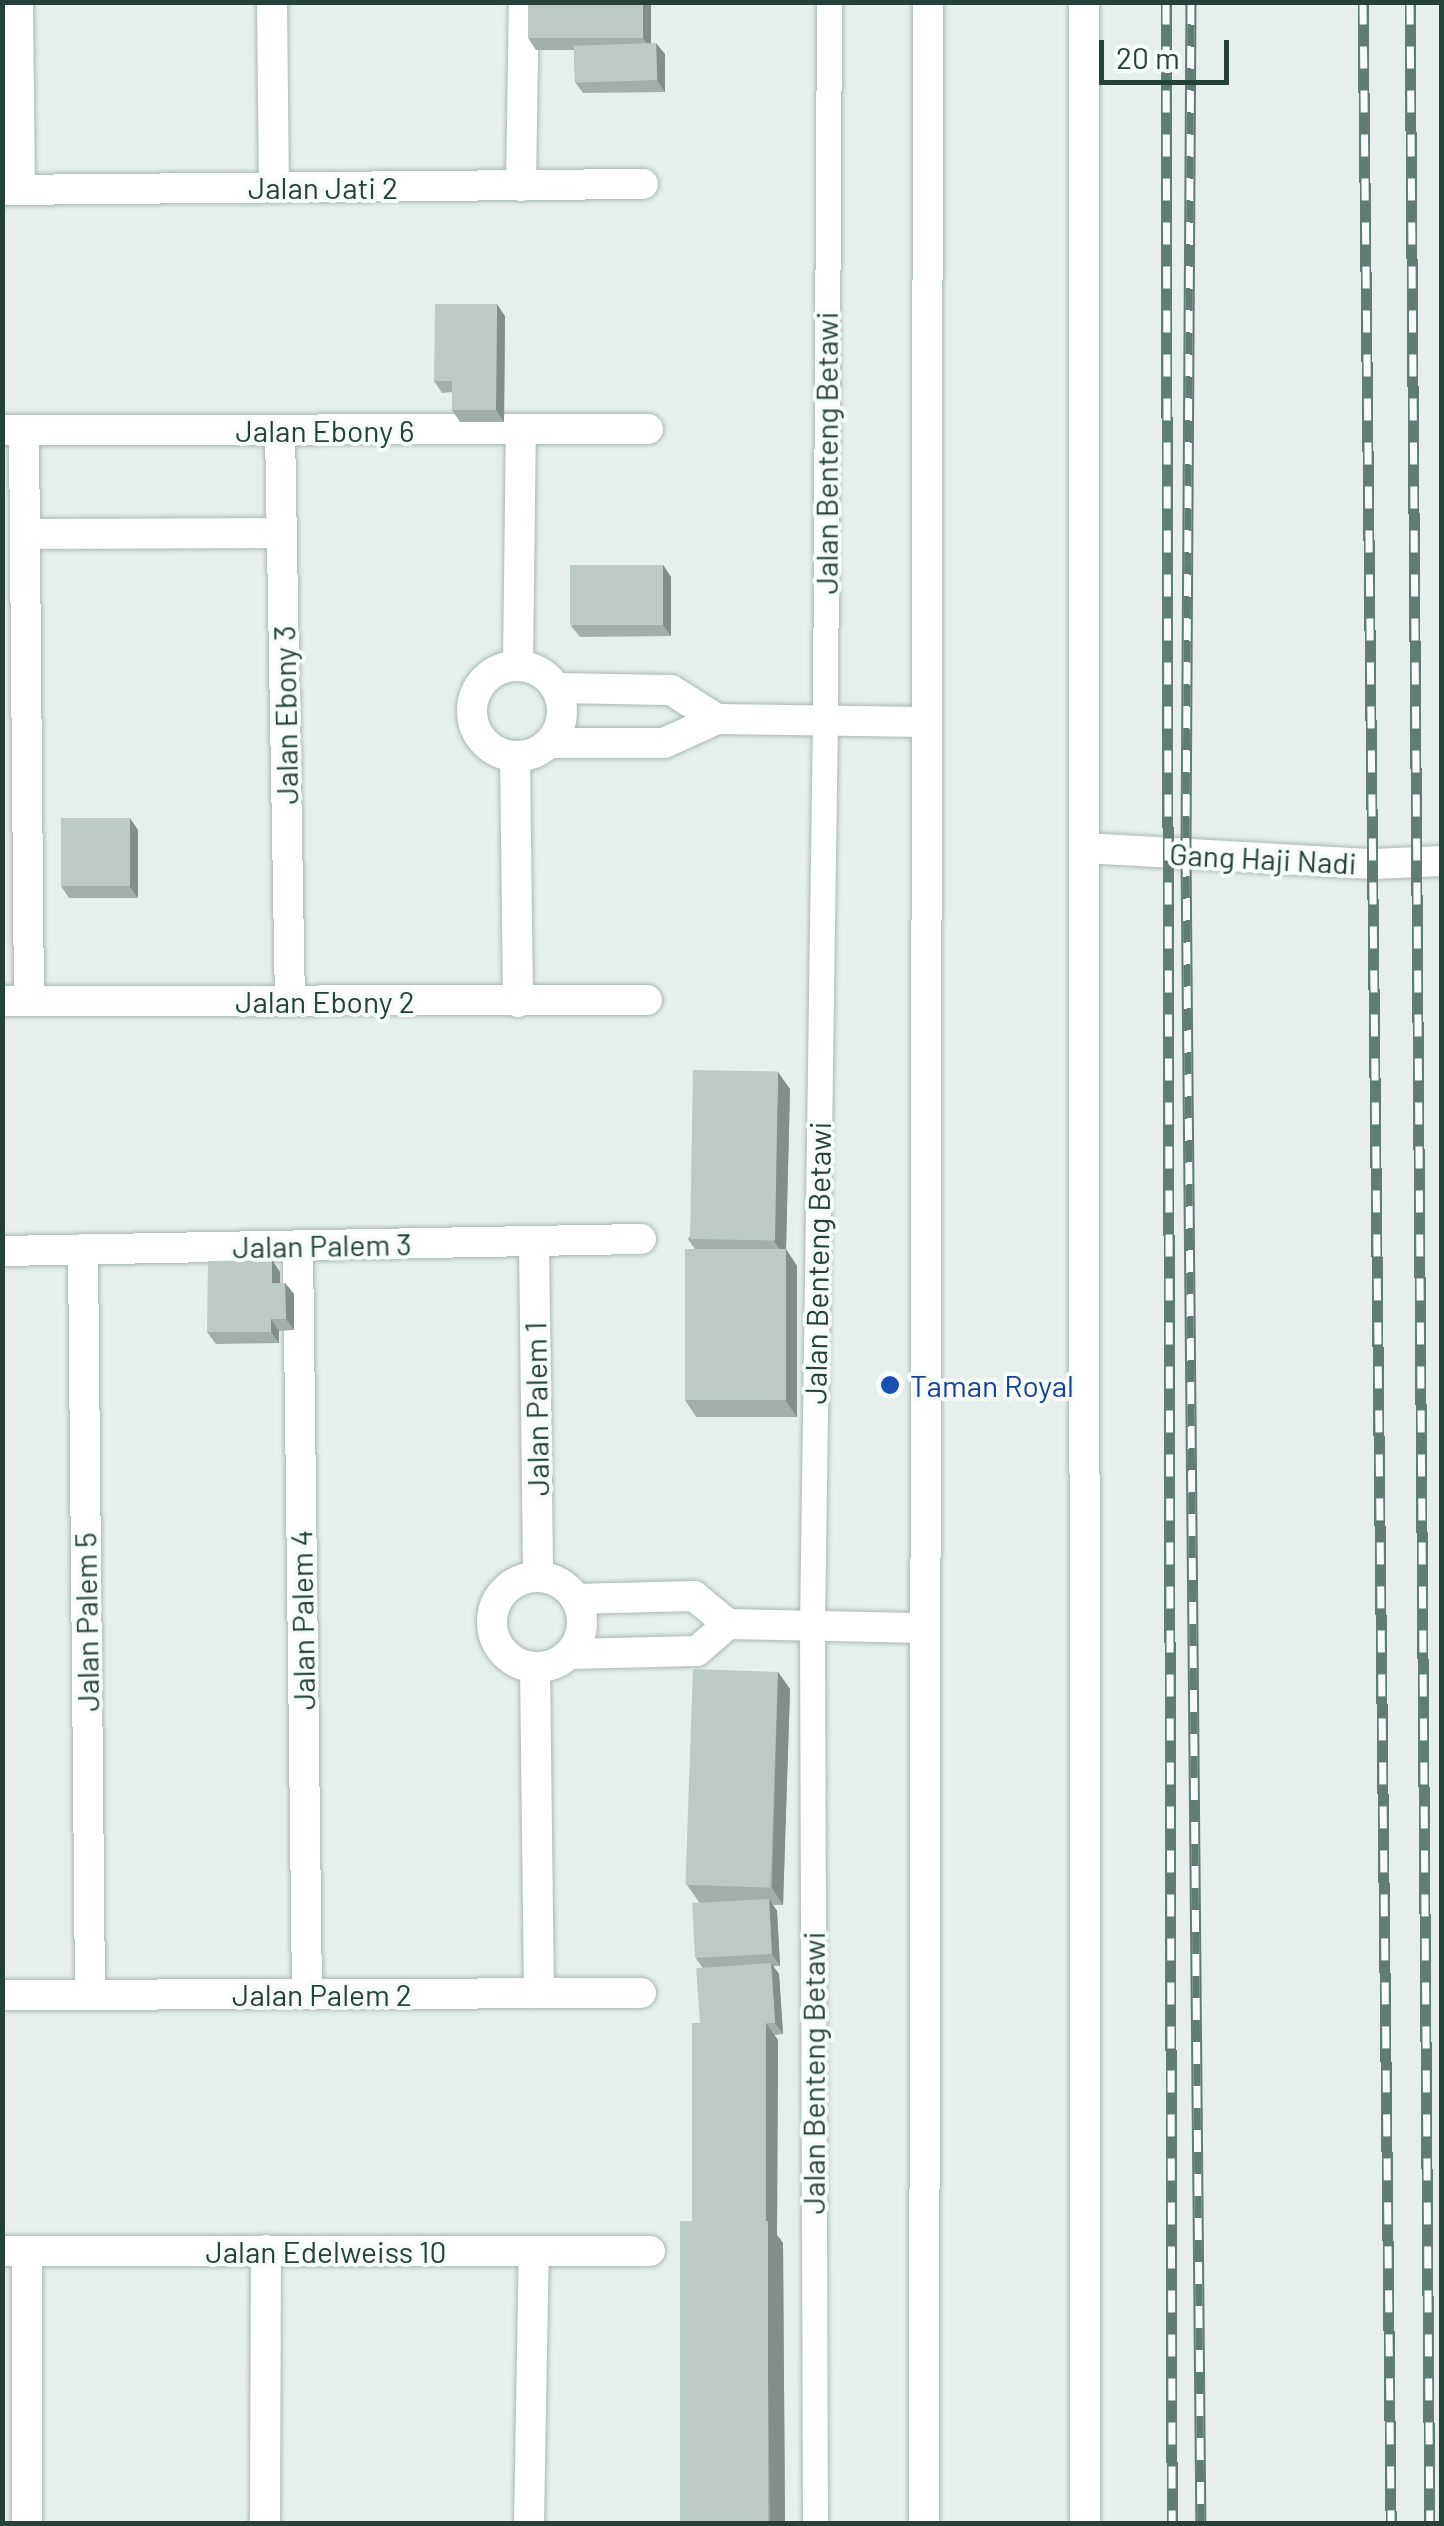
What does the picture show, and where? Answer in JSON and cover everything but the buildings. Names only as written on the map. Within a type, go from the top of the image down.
[{"type":"street","points":[[11,190],[18,2]]},
{"type":"street","points":[[272,2],[274,188]]},
{"type":"street","points":[[521,186],[524,2]]},
{"type":"street","points":[[924,2524],[928,2]]},
{"type":"street","points":[[1084,2],[1085,2524]]},
{"type":"street","name":"Jalan Jati 2","points":[[11,190],[642,184]]},
{"type":"street","points":[[14,430],[26,534],[16,1001]]},
{"type":"street","name":"Jalan Ebony 6","points":[[14,430],[648,430]]},
{"type":"street","name":"Jalan Ebony 3","points":[[280,430],[290,1001]]},
{"type":"street","points":[[518,665],[520,431]]},
{"type":"street","points":[[26,534],[282,533]]},
{"type":"street","points":[[518,665],[540,671],[556,688],[562,706],[560,726],[550,743],[533,753],[514,756],[493,750],[476,732],[472,709],[479,687],[495,671],[518,665]]},
{"type":"street","points":[[556,688],[671,690],[717,718]]},
{"type":"street","points":[[550,743],[664,743],[717,718],[927,722]]},
{"type":"street","points":[[514,756],[518,1002]]},
{"type":"street","name":"Gang Haji Nadi","points":[[1084,848],[1373,864],[1442,862]]},
{"type":"street","name":"Jalan Ebony 2","points":[[16,1001],[648,1000]]},
{"type":"street","name":"Jalan Palem 3","points":[[2,1251],[641,1239]]},
{"type":"street","name":"Jalan Palem 1","points":[[534,1240],[538,1576]]},
{"type":"street","name":"Jalan Palem 4","points":[[298,1246],[307,1994]]},
{"type":"street","name":"Jalan Palem 5","points":[[83,1249],[90,1995]]},
{"type":"street","points":[[538,1576],[560,1583],[576,1599],[582,1618],[580,1638],[570,1654],[553,1665],[535,1668],[513,1660],[496,1643],[491,1620],[498,1598],[515,1582],[538,1576]]},
{"type":"street","points":[[576,1599],[694,1596],[728,1624],[925,1628]]},
{"type":"street","points":[[570,1654],[697,1651],[728,1624]]},
{"type":"street","points":[[535,1668],[538,1994]]},
{"type":"street","name":"Jalan Palem 2","points":[[2,1996],[641,1993]]},
{"type":"street","points":[[264,2524],[266,2250]]},
{"type":"street","points":[[15,2251],[27,2524]]},
{"type":"street","name":"Jalan Edelweiss 10","points":[[15,2251],[650,2251]]},
{"type":"street","points":[[530,2524],[534,2251]]},
{"type":"lane","name":"Jalan Benteng Betawi","points":[[815,2524],[812,1626],[825,720],[828,2]]},
{"type":"railway","points":[[1166,2],[1172,2524]]},
{"type":"railway","points":[[1191,2],[1186,854],[1201,2524]]},
{"type":"railway","points":[[1363,2],[1391,2524]]},
{"type":"railway","points":[[1410,2],[1430,2524]]},
{"type":"place","name":"Taman Royal","points":[[890,1385]]}]
